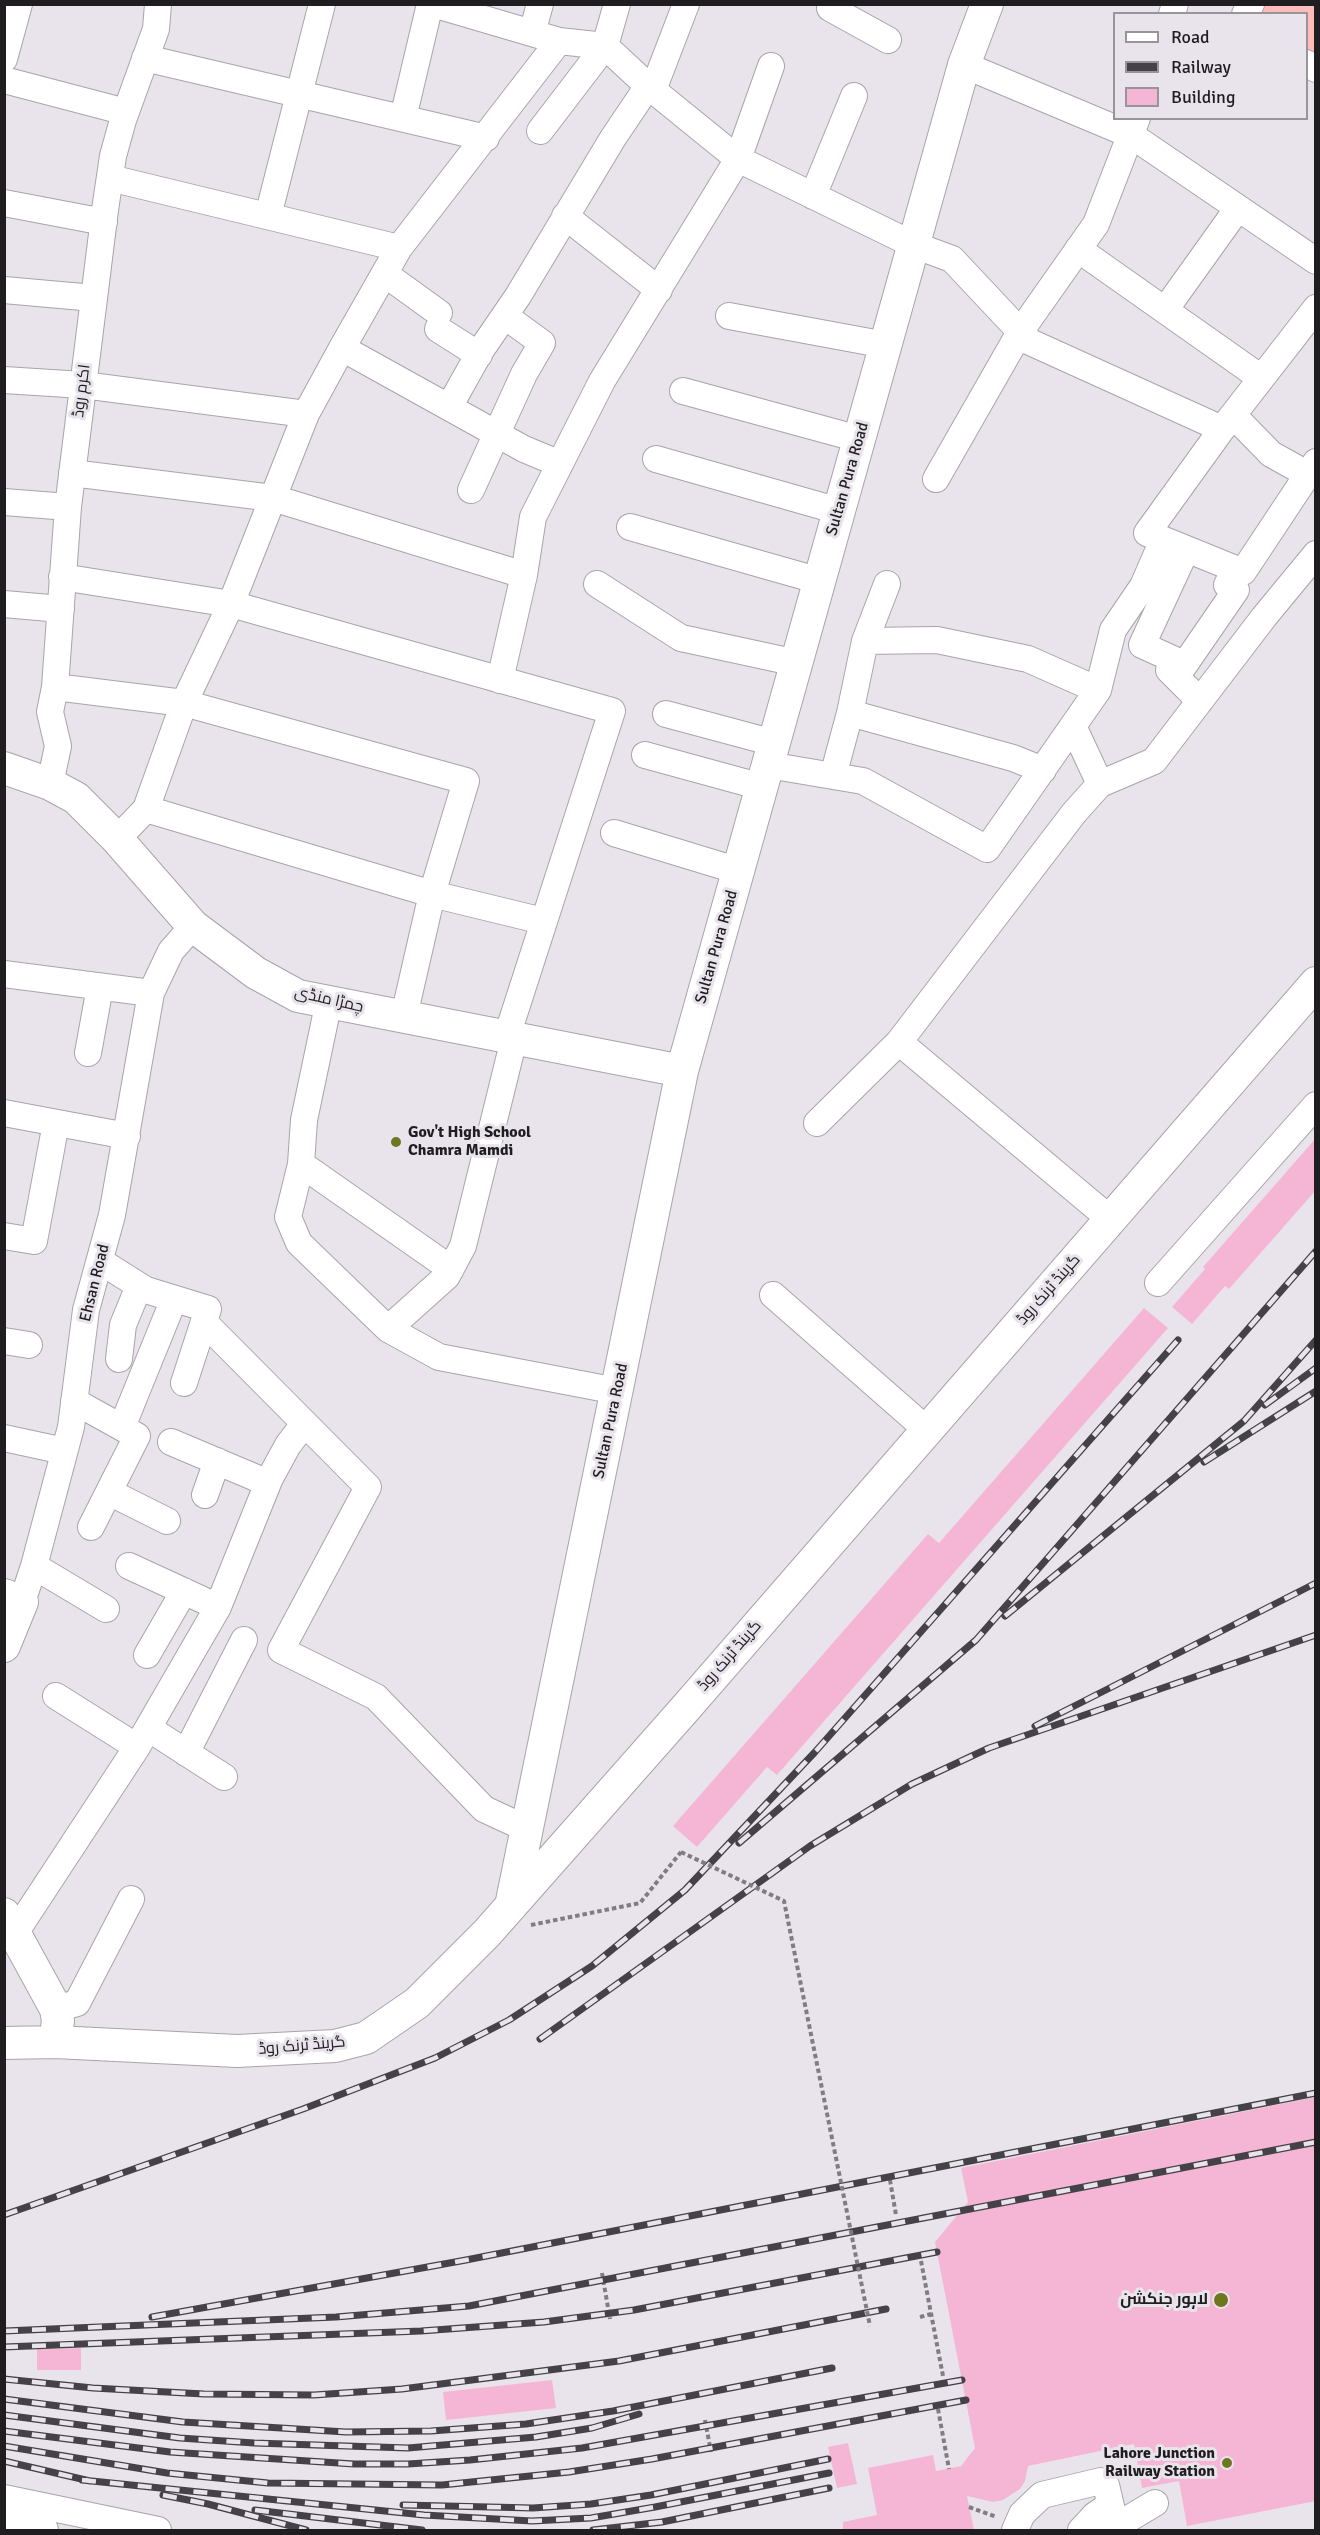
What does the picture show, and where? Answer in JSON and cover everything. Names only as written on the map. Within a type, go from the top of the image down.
[{"type":"main road","name":"Sultan Pura Road","points":[[512,1906],[682,1071],[964,65],[987,4]]},
{"type":"main road","name":"چمڑا منڈی","points":[[4,768],[50,784],[76,798],[117,839],[193,926],[256,973],[298,996],[682,1071]]},
{"type":"main road","name":"گرینڈ ٹرنک روڈ","points":[[4,2043],[56,2042],[237,2051],[335,2046],[366,2038],[394,2021],[417,2003],[512,1906],[1316,983]]},
{"type":"main road","name":"Ehsan Road","points":[[5,1645],[13,1598]]},
{"type":"main road","points":[[10,1923],[56,2009],[58,2021],[56,2042]]},
{"type":"main road","points":[[4,2523],[42,2530]]},
{"type":"street","points":[[4,59],[19,4]]},
{"type":"street","name":"اکرم روڈ","points":[[50,784],[58,746],[50,712],[55,687],[68,507],[113,156],[126,111],[156,29],[158,4]]},
{"type":"street","points":[[268,216],[322,4]]},
{"type":"street","points":[[404,118],[431,4],[559,41],[605,46],[650,88],[738,159],[914,245],[952,259],[1030,342],[1227,422],[1271,454],[1311,468],[1243,572],[1146,533],[1227,422],[1316,309]]},
{"type":"street","points":[[532,33],[540,4]]},
{"type":"street","points":[[540,131],[605,46],[617,4]]},
{"type":"street","points":[[449,407],[565,216],[650,88],[686,4]]},
{"type":"street","points":[[830,6],[888,40]]},
{"type":"street","points":[[117,839],[146,809],[184,703],[231,604],[306,414],[342,348],[399,248],[559,41]]},
{"type":"street","points":[[145,58],[486,138]]},
{"type":"street","points":[[964,65],[1113,119]]},
{"type":"street","points":[[500,680],[524,575],[533,517],[602,381],[738,159],[771,66]]},
{"type":"street","points":[[4,80],[126,111]]},
{"type":"street","points":[[813,196],[854,96]]},
{"type":"street","points":[[1115,120],[1134,127],[1238,208],[1316,261]]},
{"type":"street","points":[[936,478],[1020,332],[1096,224],[1134,127]]},
{"type":"street","points":[[110,178],[399,248]]},
{"type":"street","points":[[4,203],[104,222]]},
{"type":"street","points":[[1165,310],[1238,208]]},
{"type":"street","points":[[565,216],[659,290]]},
{"type":"street","points":[[1078,249],[1261,378]]},
{"type":"street","points":[[385,274],[479,355]]},
{"type":"street","points":[[4,290],[94,298]]},
{"type":"street","points":[[471,490],[524,374],[542,343],[505,316]]},
{"type":"street","points":[[729,316],[886,345]]},
{"type":"street","points":[[342,348],[496,433],[560,464]]},
{"type":"street","points":[[4,380],[83,385],[306,414]]},
{"type":"street","points":[[683,391],[860,439]]},
{"type":"street","points":[[656,459],[839,511]]},
{"type":"street","points":[[72,473],[273,498],[524,575]]},
{"type":"street","points":[[4,502],[68,507]]},
{"type":"street","points":[[630,527],[820,581]]},
{"type":"street","points":[[1175,545],[1142,645],[1184,667],[1236,590],[1227,585],[1235,569]]},
{"type":"street","points":[[645,755],[768,765],[863,781],[987,849],[1098,690],[1113,630],[1175,545]]},
{"type":"street","points":[[817,1122],[899,1042],[1074,813],[1100,784],[1154,761],[1316,555]]},
{"type":"street","points":[[62,577],[231,604],[612,711],[543,921],[510,1038],[463,1246],[447,1276],[388,1329]]},
{"type":"street","points":[[597,584],[681,638],[797,663]]},
{"type":"street","points":[[833,776],[850,713],[865,641],[887,584]]},
{"type":"street","points":[[4,604],[60,609]]},
{"type":"street","points":[[865,641],[937,640],[1028,659],[1098,690]]},
{"type":"street","points":[[1177,662],[1170,670],[1200,701]]},
{"type":"street","points":[[55,687],[184,703],[466,781],[432,894],[404,1016]]},
{"type":"street","points":[[850,713],[1013,758],[1043,770]]},
{"type":"street","points":[[666,714],[768,765]]},
{"type":"street","points":[[1073,726],[1100,784]]},
{"type":"street","points":[[146,809],[432,894],[543,921]]},
{"type":"street","points":[[614,833],[739,871]]},
{"type":"street","name":"Ehsan Road","points":[[13,1598],[34,1566],[71,1427],[86,1310],[112,1215],[151,993],[171,951],[193,926]]},
{"type":"street","points":[[4,974],[151,993]]},
{"type":"street","points":[[88,1053],[100,987]]},
{"type":"street","points":[[329,1001],[304,1120],[301,1164],[288,1216],[299,1243],[388,1329],[439,1357],[617,1391]]},
{"type":"street","points":[[899,1042],[1110,1219]]},
{"type":"street","points":[[1158,1283],[1316,1105]]},
{"type":"street","points":[[4,1113],[127,1136]]},
{"type":"street","points":[[4,1236],[34,1241],[56,1123]]},
{"type":"street","points":[[301,1164],[451,1269]]},
{"type":"street","points":[[100,1261],[139,1286],[208,1309],[184,1383]]},
{"type":"street","points":[[119,1359],[123,1325],[139,1286]]},
{"type":"street","points":[[773,1295],[927,1430]]},
{"type":"street","points":[[122,1427],[174,1299]]},
{"type":"street","points":[[204,1322],[368,1487],[281,1650],[376,1697],[484,1809],[527,1829]]},
{"type":"street","points":[[74,1401],[137,1436],[91,1527]]},
{"type":"street","points":[[10,1923],[142,1738],[218,1607],[268,1483],[288,1445],[304,1424]]},
{"type":"street","points":[[4,1438],[64,1451]]},
{"type":"street","points":[[171,1442],[268,1483]]},
{"type":"street","points":[[205,1496],[217,1461]]},
{"type":"street","points":[[109,1492],[167,1521]]},
{"type":"street","points":[[34,1566],[106,1609]]},
{"type":"street","points":[[129,1566],[218,1607]]},
{"type":"street","points":[[147,1655],[184,1591]]},
{"type":"street","points":[[186,1753],[244,1640]]},
{"type":"street","points":[[56,1696],[142,1738],[186,1753],[224,1777]]},
{"type":"street","points":[[56,2009],[77,2003],[131,1899]]},
{"type":"street","points":[[1016,2530],[1022,2514],[1042,2495],[1101,2481],[1106,2485],[1113,2519]]},
{"type":"street","points":[[4,2499],[158,2530]]},
{"type":"street","points":[[1081,2530],[1095,2515],[1113,2519],[1155,2503]]},
{"type":"path","points":[[487,1933],[640,1903],[681,1852],[784,1901],[870,2326]]},
{"type":"path","points":[[890,2180],[896,2215]]},
{"type":"path","points":[[921,2261],[943,2376]]},
{"type":"path","points":[[602,2273],[610,2319]]},
{"type":"path","points":[[920,2317],[931,2314]]},
{"type":"path","points":[[938,2409],[950,2469]]},
{"type":"path","points":[[705,2420],[711,2452]]},
{"type":"shaded area","points":[[1251,5],[1315,5],[1315,69],[1308,64],[1308,12],[1246,12]]},
{"type":"building","points":[[1316,1138],[1316,1190],[1229,1289],[1225,1286],[1192,1324],[1172,1307],[1205,1269],[1203,1267]]},
{"type":"building","points":[[1144,1308],[1168,1328],[777,1775],[767,1767],[697,1847],[673,1826],[928,1534],[939,1543]]},
{"type":"building","points":[[1316,2097],[1316,2501],[1187,2526],[1179,2481],[1142,2488],[1134,2444],[1028,2466],[1025,2481],[1020,2489],[1003,2500],[993,2502],[967,2496],[974,2530],[843,2530],[843,2522],[877,2515],[868,2468],[933,2455],[936,2471],[961,2466],[975,2448],[935,2242],[968,2202],[961,2168]]},
{"type":"building","points":[[81,2348],[81,2370],[37,2370],[37,2349]]},
{"type":"building","points":[[552,2380],[556,2408],[446,2420],[443,2392]]},
{"type":"building","points":[[848,2443],[857,2484],[837,2488],[828,2447]]},
{"type":"railway","points":[[739,1843],[976,1640],[1316,1251]]},
{"type":"railway","points":[[4,2215],[303,2109],[435,2058],[509,2020],[592,1966],[685,1890],[815,1752],[1178,1340]]},
{"type":"railway","points":[[1005,1616],[1244,1421],[1316,1340]]},
{"type":"railway","points":[[1265,1405],[1316,1368]]},
{"type":"railway","points":[[1204,1462],[1316,1391]]},
{"type":"railway","points":[[1035,1726],[1316,1583]]},
{"type":"railway","points":[[540,2039],[810,1846],[912,1784],[989,1748],[1316,1635]]},
{"type":"railway","points":[[152,2317],[466,2260],[1316,2093]]},
{"type":"railway","points":[[4,2331],[336,2317],[469,2306],[1316,2142]]},
{"type":"railway","points":[[4,2347],[421,2331],[544,2322],[634,2310],[937,2252]]},
{"type":"railway","points":[[4,2379],[93,2388],[204,2394],[314,2395],[402,2389],[619,2361],[886,2309]]},
{"type":"railway","points":[[4,2399],[183,2422],[346,2432],[431,2431],[526,2424],[613,2411],[832,2368]]},
{"type":"railway","points":[[4,2431],[170,2452],[354,2464],[408,2464],[582,2448],[962,2380]]},
{"type":"railway","points":[[4,2446],[167,2473],[268,2483],[442,2485],[569,2472],[652,2459],[966,2400]]},
{"type":"railway","points":[[4,2415],[180,2438],[408,2448],[536,2437],[592,2428],[639,2414]]},
{"type":"railway","points":[[403,2505],[533,2508],[591,2504],[651,2495],[828,2459]]},
{"type":"railway","points":[[4,2461],[90,2481]]},
{"type":"railway","points":[[82,2480],[424,2515],[532,2521],[591,2518],[829,2473]]},
{"type":"railway","points":[[593,2530],[662,2522],[829,2488]]},
{"type":"railway","points":[[163,2495],[208,2504],[306,2530]]},
{"type":"railway","points":[[255,2510],[422,2530]]},
{"type":"place","name":"Gov't High School Chamra Mamdi","points":[[396,1142]]},
{"type":"place","name":"لاہور جنکشن","points":[[1221,2300]]},
{"type":"place","name":"Lahore Junction Railway Station","points":[[1227,2463]]}]
